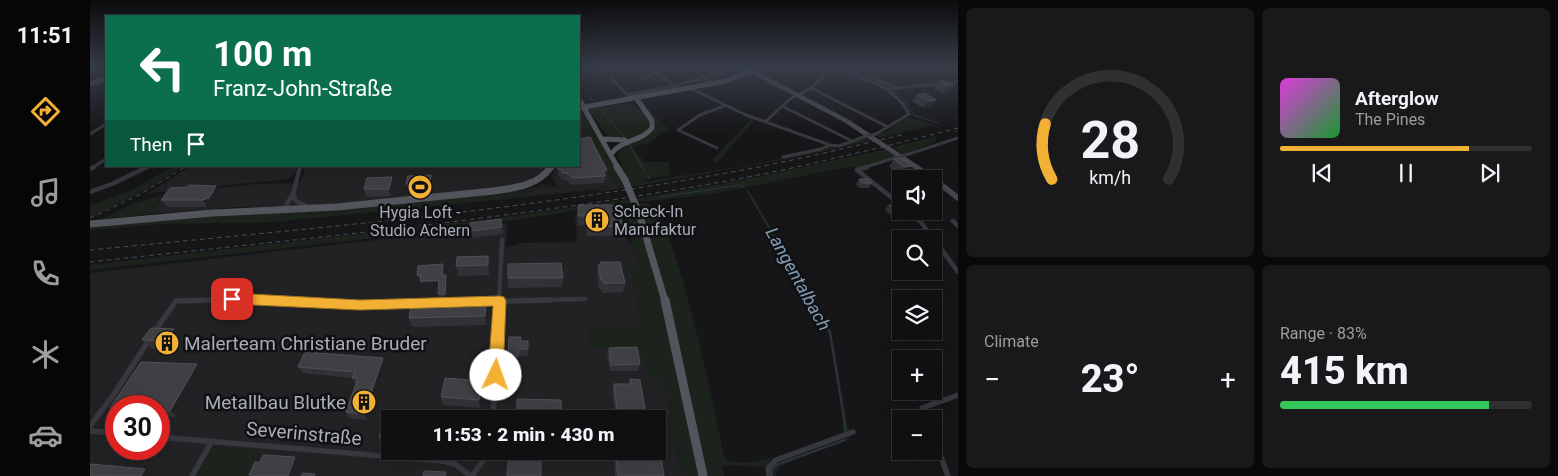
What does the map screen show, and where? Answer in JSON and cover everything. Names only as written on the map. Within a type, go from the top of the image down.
[{"type":"main road","points":[[580,108],[615,102],[629,97],[637,98],[689,88]]},
{"type":"main road","points":[[629,97],[636,106],[645,112]]},
{"type":"main road","points":[[604,141],[621,142],[643,136],[650,131],[652,121],[637,98]]},
{"type":"main road","points":[[580,100],[612,154],[639,212],[665,299],[702,476]]},
{"type":"main road","points":[[615,102],[636,106]]},
{"type":"main road","points":[[604,141],[629,140]]},
{"type":"main road","points":[[612,154],[621,142]]},
{"type":"main road","points":[[90,224],[212,213],[316,208],[518,188],[540,179],[550,167]]},
{"type":"street","points":[[621,88],[629,97]]},
{"type":"street","points":[[606,101],[665,88]]},
{"type":"street","points":[[690,88],[724,106],[765,122],[840,146],[850,140],[884,131],[908,114],[902,101],[889,89]]},
{"type":"street","points":[[787,88],[862,130],[920,170]]},
{"type":"street","points":[[765,122],[782,106],[810,88]]},
{"type":"street","points":[[810,88],[888,127]]},
{"type":"street","points":[[889,89],[902,88]]},
{"type":"street","points":[[717,148],[678,130],[700,115],[724,106]]},
{"type":"street","points":[[782,106],[850,140]]},
{"type":"street","points":[[90,134],[105,125]]},
{"type":"street","points":[[892,198],[857,170],[958,138]]},
{"type":"street","points":[[783,157],[821,149],[830,144]]},
{"type":"street","points":[[90,169],[105,160]]},
{"type":"street","points":[[90,192],[112,184],[146,167]]},
{"type":"street","points":[[286,210],[294,194],[300,167]]},
{"type":"street","points":[[942,186],[958,198]]},
{"type":"street","points":[[294,194],[296,200],[304,206],[316,208]]},
{"type":"street","points":[[286,210],[296,200]]},
{"type":"street","points":[[919,220],[927,230]]},
{"type":"street","points":[[953,221],[958,226]]},
{"type":"street","points":[[494,410],[502,240]]},
{"type":"street","points":[[942,250],[958,272]]},
{"type":"street","points":[[90,426],[114,394],[134,361],[176,301],[245,299],[360,305],[585,299]]},
{"type":"street","points":[[923,410],[922,408],[958,396]]},
{"type":"street","points":[[90,431],[105,432]]},
{"type":"street","points":[[769,476],[768,468],[770,463],[853,432]]},
{"type":"street","name":"Severinstraße","points":[[170,438],[442,461],[455,464],[472,476]]},
{"type":"street","points":[[192,476],[212,440]]},
{"type":"street","points":[[472,476],[485,460]]},
{"type":"street","points":[[942,460],[948,476]]},
{"type":"shaded area","points":[[648,99],[643,102],[644,105],[670,131],[663,132],[650,143],[633,147],[644,162],[668,162],[671,175],[642,180],[640,182],[740,167],[830,146],[836,147],[869,137],[874,140],[799,157],[631,187],[617,148],[642,138],[654,129],[654,119],[641,104],[643,101]]},
{"type":"shaded area","points":[[623,104],[636,107],[643,112],[650,124],[643,133],[632,138],[608,137],[589,110],[580,110]]},
{"type":"shaded area","points":[[580,111],[583,111],[607,153],[624,188],[617,189],[580,117]]},
{"type":"shaded area","points":[[580,117],[617,189],[606,191],[604,187],[528,196],[524,194],[523,192],[533,191],[532,188],[558,187],[551,177],[556,167],[580,167]]},
{"type":"shaded area","points":[[908,117],[934,125],[880,138],[876,135],[888,130]]},
{"type":"shaded area","points":[[751,119],[755,120],[717,163],[712,160]]},
{"type":"shaded area","points":[[936,136],[935,142],[903,154],[894,147]]},
{"type":"shaded area","points":[[887,149],[897,156],[863,167],[847,167],[713,194],[638,202],[636,199],[746,179]]},
{"type":"shaded area","points":[[171,167],[182,167],[143,192],[90,217],[90,206],[136,188]]},
{"type":"shaded area","points":[[188,167],[296,168],[296,172],[288,179],[149,193]]},
{"type":"shaded area","points":[[303,167],[544,167],[530,181],[519,185],[338,205],[238,207],[149,214],[166,194],[257,184],[300,183],[304,172]]},
{"type":"shaded area","points":[[543,184],[559,187],[533,188],[533,191],[524,192],[524,194],[528,196],[604,187],[606,191],[599,192],[597,190],[273,222],[163,224],[90,230],[90,227],[198,216],[327,211],[525,190]]},
{"type":"shaded area","points":[[746,190],[754,199],[831,331],[849,432],[842,434],[843,416],[829,335]]},
{"type":"shaded area","points":[[163,195],[149,214],[102,219],[132,204]]},
{"type":"shaded area","points":[[629,199],[630,203],[444,230],[90,270],[90,265],[497,218]]},
{"type":"shaded area","points":[[648,203],[659,217],[671,244],[682,279],[694,320],[726,460],[747,462],[783,455],[772,459],[764,467],[722,465],[724,476],[707,476],[670,308],[654,249],[638,204]]},
{"type":"shaded area","points":[[631,204],[636,213],[660,295],[698,476],[682,476],[667,395],[661,378],[649,378],[641,348],[591,348],[589,325],[641,325],[630,266],[637,264],[628,227],[620,206]]},
{"type":"shaded area","points":[[616,207],[629,244],[632,244],[637,265],[630,266],[641,325],[589,325],[591,348],[641,348],[649,378],[661,378],[667,395],[682,476],[253,476],[213,446],[197,476],[90,476],[90,273],[420,235],[507,223],[506,248],[521,243],[577,242],[575,213]]},
{"type":"shaded area","points":[[849,437],[848,440],[841,443],[785,464],[778,469],[776,476],[771,476],[770,468],[774,464]]},
{"type":"shaded area","points":[[213,446],[257,449],[260,452],[253,476],[197,476]]},
{"type":"building","points":[[925,93],[936,100],[928,101],[917,95]]},
{"type":"building","points":[[590,137],[607,170],[602,170],[605,176],[572,178],[569,174],[561,172],[563,170],[558,169],[559,167],[580,167],[580,139]]},
{"type":"building","points":[[901,158],[912,166],[904,167],[894,159]]},
{"type":"building","points":[[431,175],[430,184],[406,184],[408,176]]},
{"type":"building","points":[[392,177],[389,189],[364,189],[367,178]]},
{"type":"building","points":[[859,179],[869,179],[872,183],[862,183]]},
{"type":"building","points":[[189,185],[216,186],[209,198],[203,200],[161,200],[170,188],[187,187]]},
{"type":"building","points":[[578,205],[618,205],[623,226],[589,227],[587,216],[579,216]]},
{"type":"building","points":[[501,219],[502,227],[471,231],[470,223]]},
{"type":"building","points":[[488,256],[488,265],[456,266],[457,257]]},
{"type":"building","points":[[600,262],[620,262],[625,283],[604,283],[601,280],[598,265],[601,265]]},
{"type":"building","points":[[561,263],[563,278],[508,278],[508,264]]},
{"type":"building","points":[[443,264],[442,275],[446,275],[445,294],[438,294],[439,280],[420,281],[421,275],[417,275],[418,266]]},
{"type":"building","points":[[486,304],[485,316],[409,318],[411,306]]},
{"type":"building","points":[[151,328],[174,329],[165,341],[142,340]]},
{"type":"building","points":[[509,337],[521,337],[520,341],[528,341],[528,349],[518,349],[518,356],[508,355]]},
{"type":"building","points":[[637,347],[640,364],[611,365],[609,348]]},
{"type":"building","name":"Metallbau Blutke","points":[[305,352],[383,358],[364,414],[346,412],[358,378],[352,378],[355,372],[298,367]]},
{"type":"building","points":[[141,362],[197,364],[170,411],[170,395],[119,395]]},
{"type":"building","points":[[445,378],[482,381],[479,400],[441,397]]},
{"type":"building","points":[[630,379],[640,380],[645,410],[617,410],[614,384],[631,384]]},
{"type":"building","points":[[517,399],[561,400],[562,410],[517,410]]},
{"type":"building","points":[[263,455],[295,457],[288,476],[249,475],[255,462],[260,462]]},
{"type":"building","points":[[508,460],[541,460],[541,476],[507,476]]},
{"type":"building","points":[[616,460],[661,460],[664,476],[618,476]]},
{"type":"building","points":[[90,464],[145,469],[141,476],[90,476]]},
{"type":"building","points":[[424,471],[446,472],[445,476],[423,476]]},
{"type":"building","points":[[303,473],[315,474],[314,476],[301,476]]},
{"type":"waterway","name":"Langentalbach","points":[[585,88],[594,103]]},
{"type":"waterway","points":[[893,90],[905,101],[914,115],[938,123]]},
{"type":"waterway","name":"Langentalbach","points":[[601,110],[624,137]]},
{"type":"waterway","name":"Langentalbach","points":[[629,144],[646,173]]},
{"type":"waterway","name":"Langentalbach","points":[[659,197],[740,185],[744,187]]},
{"type":"waterway","name":"Langentalbach","points":[[747,190],[812,301]]},
{"type":"waterway","name":"Langentalbach","points":[[811,300],[830,332],[846,432]]},
{"type":"waterway","name":"Langentalbach","points":[[772,476],[772,470],[776,465],[845,440]]},
{"type":"railway","points":[[90,262],[417,226],[580,205],[743,178],[797,167],[958,128]]},
{"type":"railway","points":[[90,250],[397,220],[550,201],[728,173],[905,134]]},
{"type":"railway","points":[[90,218],[139,195],[185,167]]},
{"type":"place","name":"Hygia Loft - Studio Achern","points":[[420,187]]},
{"type":"place","name":"Scheck-In Manufaktur","points":[[597,220]]},
{"type":"place","name":"Malerteam Christiane Bruder","points":[[167,343]]},
{"type":"place","name":"Metallbau Blutke","points":[[364,402]]},
{"type":"route","points":[[232,299],[360,305],[500,301],[496,375]]}]
